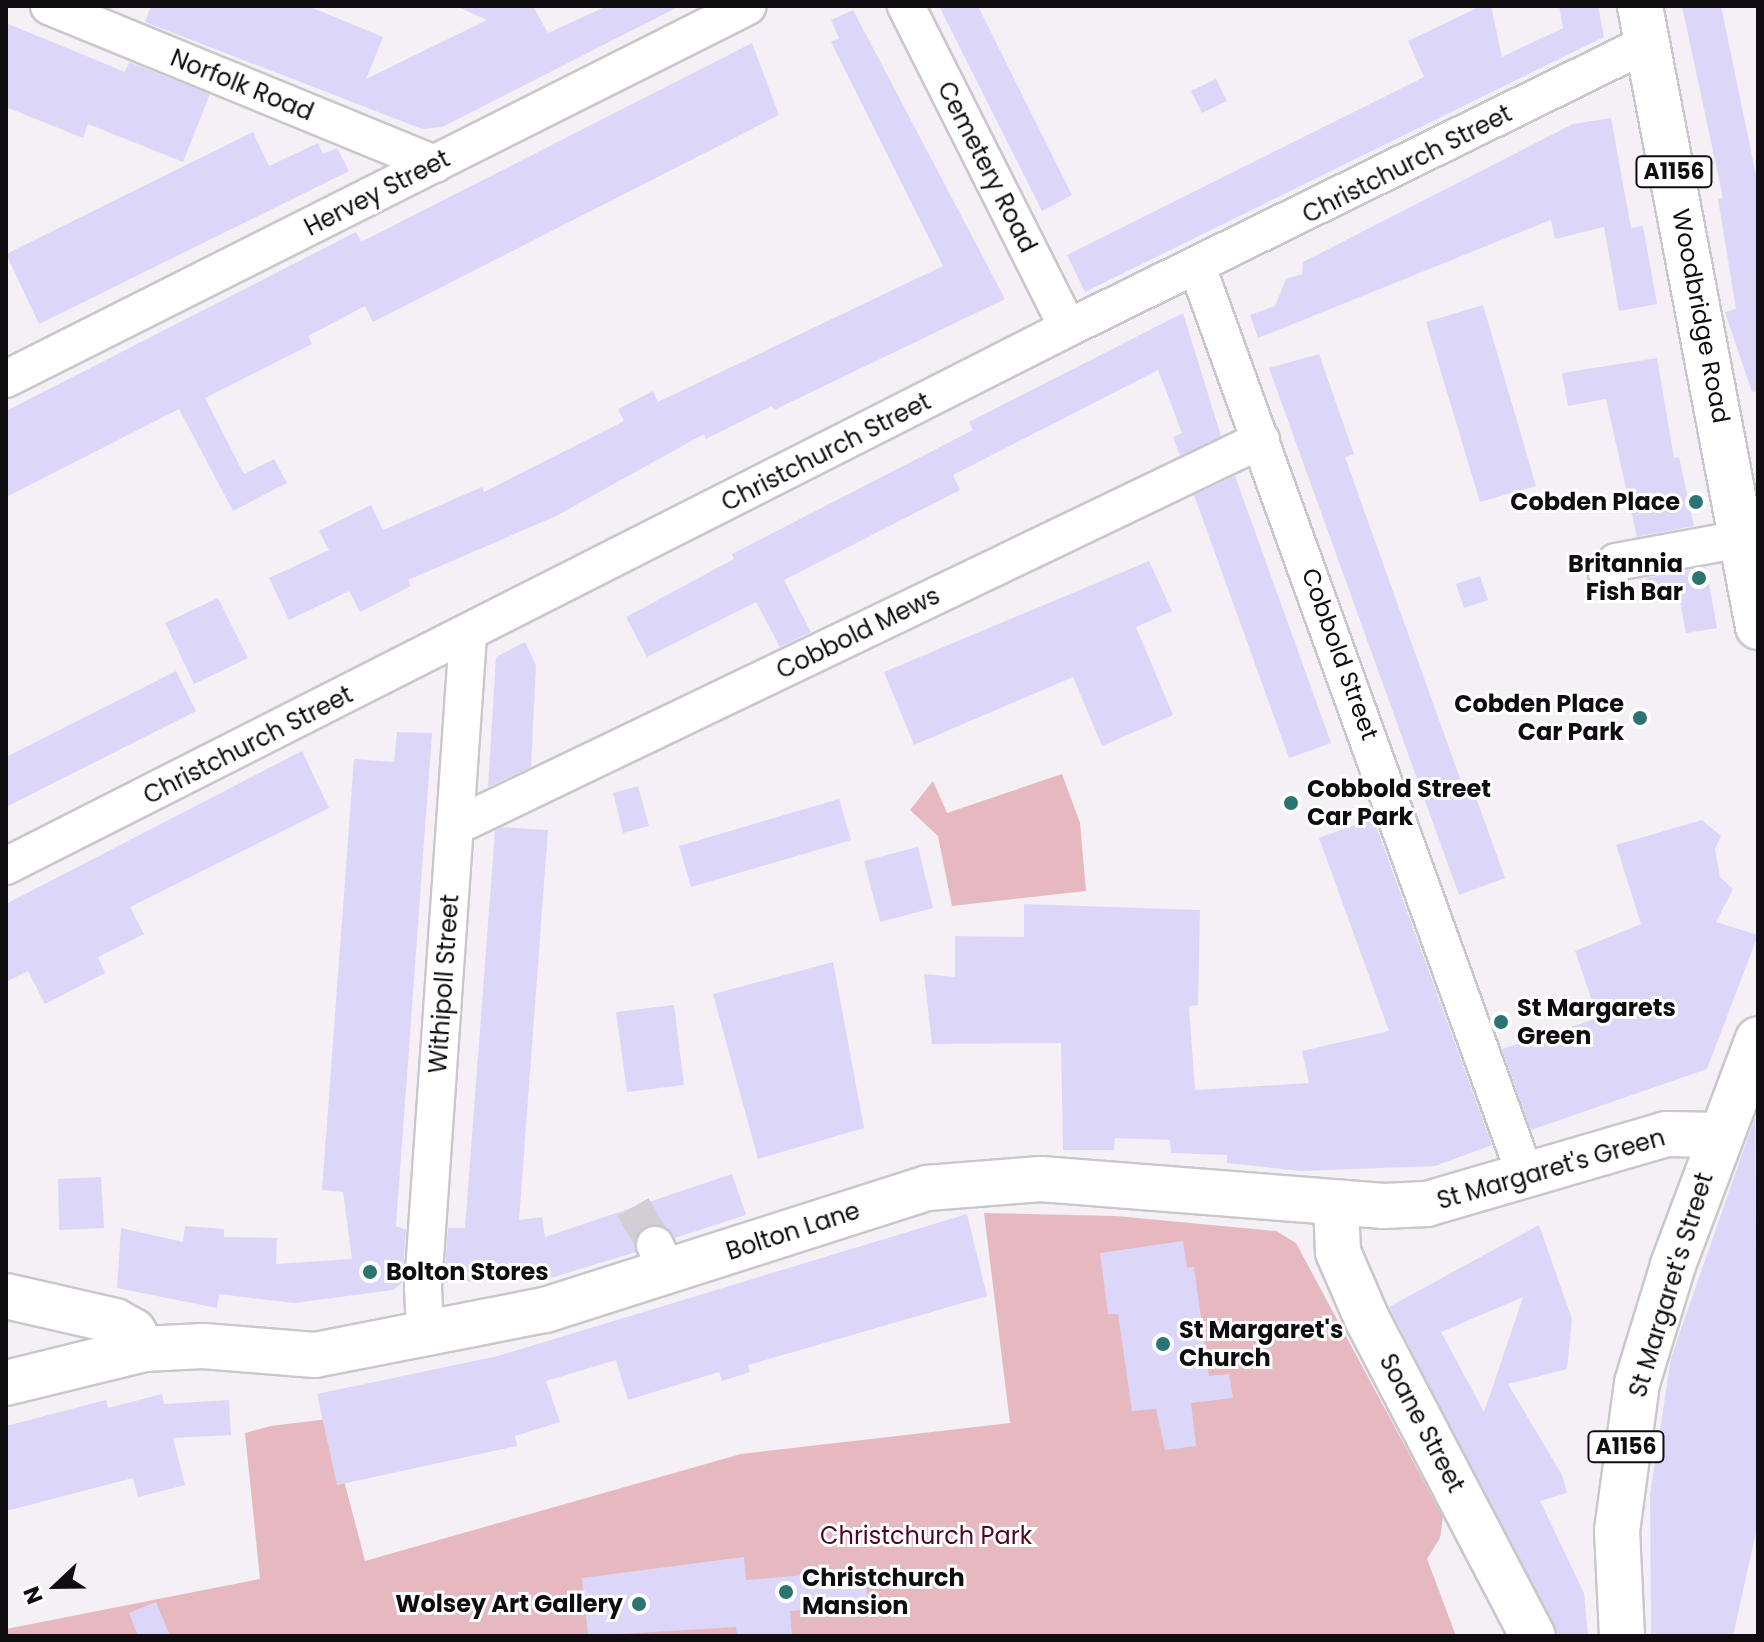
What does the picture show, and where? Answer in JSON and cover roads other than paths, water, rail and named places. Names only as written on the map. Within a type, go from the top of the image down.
[{"type":"main road","name":"Woodbridge Road","points":[[1644,24],[1758,627]]},
{"type":"main road","name":"St Margaret's Street","points":[[1622,1636],[1617,1531],[1637,1383],[1718,1135],[1758,1039]]},
{"type":"main road","name":"St Margaret's Green","points":[[1336,1203],[1427,1204],[1666,1134],[1718,1135]]},
{"type":"main road","name":"Bolton Lane","points":[[6,1383],[144,1349],[315,1355],[545,1310],[662,1259],[927,1188],[978,1181],[1122,1183],[1336,1203]]},
{"type":"main road","name":"Soane Street","points":[[1336,1203],[1338,1252],[1367,1319],[1533,1636]]},
{"type":"main road","points":[[6,1296],[115,1321],[133,1331],[144,1349]]},
{"type":"street","name":"Norfolk Road","points":[[49,6],[435,164]]},
{"type":"street","name":"Hervey Street","points":[[6,379],[748,6]]},
{"type":"street","name":"Cemetery Road","points":[[906,6],[1068,328]]},
{"type":"street","name":"Christchurch Street","points":[[6,866],[468,635],[1068,328],[1198,269],[1644,24]]},
{"type":"street","name":"Cobbold Street","points":[[1198,269],[1526,1177]]},
{"type":"street","name":"Cobbold Mews","points":[[456,826],[1261,440]]},
{"type":"street","points":[[1607,573],[1616,562],[1741,539]]},
{"type":"street","name":"Withipoll Street","points":[[425,1333],[423,1287],[468,635]]},
{"type":"tunnel","points":[[633,1207],[655,1245]]},
{"type":"place","name":"Cobden Place","points":[[1696,502]]},
{"type":"place","name":"Britannia Fish Bar","points":[[1699,578]]},
{"type":"place","name":"Cobden Place Car Park","points":[[1640,718]]},
{"type":"place","name":"Cobbold Street Car Park","points":[[1291,803]]},
{"type":"place","name":"St Margarets Green","points":[[1501,1022]]},
{"type":"place","name":"Bolton Stores","points":[[370,1272]]},
{"type":"place","name":"St Margaret's Church","points":[[1163,1344]]},
{"type":"place","name":"Christchurch Mansion","points":[[786,1592]]},
{"type":"place","name":"Wolsey Art Gallery","points":[[639,1604]]},
{"type":"park label","name":"Christchurch Park","points":[[926,1536]]}]
